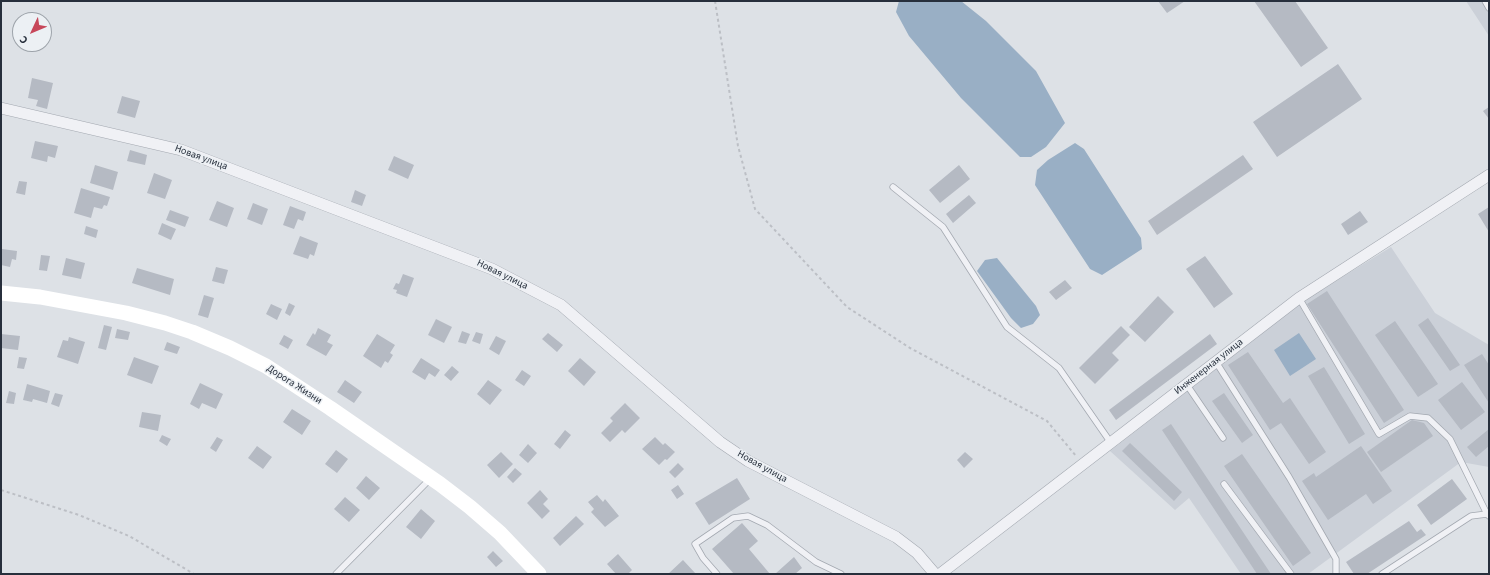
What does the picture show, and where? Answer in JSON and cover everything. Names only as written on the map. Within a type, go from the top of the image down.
[{"type":"main road","name":"Дорога Жизни","points":[[1,293],[40,296],[126,313],[172,325],[230,348],[273,370],[431,478],[470,507],[500,534],[539,574]]},
{"type":"street","name":"Новая улица","points":[[1,108],[180,150],[492,269],[561,305],[720,442],[748,461],[896,537],[917,553],[935,574]]},
{"type":"street","name":"Инженерная улица","points":[[940,574],[1299,298],[1489,175]]},
{"type":"lane","points":[[1485,1],[1489,8]]},
{"type":"lane","points":[[893,187],[943,227],[1008,327],[1059,368],[1111,443]]},
{"type":"lane","points":[[1299,298],[1379,434],[1410,416],[1428,418],[1450,439],[1488,515],[1471,516],[1382,574]]},
{"type":"lane","points":[[1216,362],[1290,477],[1336,560],[1336,574]]},
{"type":"lane","points":[[1186,385],[1223,438]]},
{"type":"lane","points":[[336,574],[431,478]]},
{"type":"lane","points":[[1224,484],[1292,574]]},
{"type":"lane","points":[[717,574],[703,558],[695,544],[733,518],[748,516],[767,526],[816,562],[841,574]]},
{"type":"path","points":[[715,1],[738,146],[755,208],[847,308],[910,348],[1047,421],[1084,464]]},
{"type":"path","points":[[1,490],[79,515],[129,536],[194,574]]},
{"type":"shaded area","points":[[1466,1],[1489,1],[1489,36]]},
{"type":"shaded area","points":[[1391,247],[1435,313],[1489,345],[1489,467],[1461,462],[1308,574],[1241,574],[1189,498],[1175,510],[1110,451],[1305,300]]},
{"type":"water","points":[[899,1],[961,1],[986,21],[1036,71],[1065,123],[1046,147],[1031,157],[1020,157],[961,98],[909,36],[896,12]]},
{"type":"water","points":[[1075,143],[1084,149],[1141,238],[1142,249],[1102,275],[1090,269],[1035,185],[1037,170],[1048,160]]},
{"type":"water","points":[[997,258],[1036,306],[1040,315],[1033,324],[1021,328],[1011,318],[977,271],[985,260]]},
{"type":"water","points":[[1299,333],[1316,359],[1290,376],[1274,350]]},
{"type":"building","points":[[1158,1],[1185,1],[1167,13]]},
{"type":"building","points":[[1254,1],[1295,1],[1328,48],[1301,67]]},
{"type":"building","points":[[1338,64],[1362,99],[1277,157],[1253,122]]},
{"type":"building","points":[[32,78],[53,83],[47,109],[36,106],[38,100],[28,98]]},
{"type":"building","points":[[122,96],[140,101],[135,118],[117,113]]},
{"type":"building","points":[[1489,107],[1489,119],[1483,111]]},
{"type":"building","points":[[35,141],[58,146],[55,158],[48,156],[47,162],[31,158]]},
{"type":"building","points":[[130,150],[147,155],[145,165],[127,161]]},
{"type":"building","points":[[1243,155],[1253,169],[1157,235],[1148,221]]},
{"type":"building","points":[[394,156],[414,165],[408,179],[388,170]]},
{"type":"building","points":[[95,165],[118,172],[113,190],[90,183]]},
{"type":"building","points":[[959,165],[970,179],[940,203],[929,190]]},
{"type":"building","points":[[154,173],[172,180],[165,199],[147,193]]},
{"type":"building","points":[[19,181],[27,182],[25,195],[16,193]]},
{"type":"building","points":[[81,188],[110,197],[107,206],[104,205],[102,209],[94,207],[91,218],[74,213]]},
{"type":"building","points":[[355,190],[366,195],[362,206],[351,202]]},
{"type":"building","points":[[969,195],[976,203],[953,223],[946,214]]},
{"type":"building","points":[[217,201],[234,208],[227,227],[209,220]]},
{"type":"building","points":[[253,203],[268,209],[262,225],[247,219]]},
{"type":"building","points":[[290,206],[306,212],[303,221],[298,219],[294,229],[283,225]]},
{"type":"building","points":[[1489,207],[1489,232],[1478,214]]},
{"type":"building","points":[[170,210],[189,217],[185,227],[166,220]]},
{"type":"building","points":[[1360,211],[1368,222],[1348,235],[1341,224]]},
{"type":"building","points":[[162,223],[176,229],[171,240],[158,234]]},
{"type":"building","points":[[86,226],[98,230],[96,238],[84,234]]},
{"type":"building","points":[[300,236],[318,243],[314,256],[310,254],[308,259],[293,254]]},
{"type":"building","points":[[2,249],[17,251],[16,260],[12,259],[10,267],[1,265]]},
{"type":"building","points":[[41,255],[50,256],[47,271],[39,270]]},
{"type":"building","points":[[1205,256],[1233,294],[1214,308],[1186,269]]},
{"type":"building","points":[[66,258],[85,263],[81,279],[62,275]]},
{"type":"building","points":[[216,267],[228,270],[224,284],[212,281]]},
{"type":"building","points":[[137,268],[174,279],[170,295],[132,283]]},
{"type":"building","points":[[403,274],[414,278],[407,297],[396,293],[397,290],[393,289],[396,283],[399,284]]},
{"type":"building","points":[[1065,280],[1072,288],[1056,300],[1049,292]]},
{"type":"building","points":[[1327,291],[1404,410],[1384,423],[1307,304]]},
{"type":"building","points":[[204,295],[214,298],[208,318],[198,315]]},
{"type":"building","points":[[1158,296],[1174,312],[1145,342],[1129,327]]},
{"type":"building","points":[[289,303],[295,306],[290,316],[285,313]]},
{"type":"building","points":[[271,304],[282,309],[277,320],[266,314]]},
{"type":"building","points":[[1428,318],[1460,365],[1450,371],[1418,325]]},
{"type":"building","points":[[436,319],[452,327],[444,343],[428,335]]},
{"type":"building","points":[[1395,321],[1438,384],[1418,397],[1375,335]]},
{"type":"building","points":[[104,325],[112,327],[106,350],[98,348]]},
{"type":"building","points":[[1121,326],[1130,335],[1112,353],[1119,360],[1095,384],[1079,368]]},
{"type":"building","points":[[318,328],[331,335],[327,342],[333,345],[326,356],[306,345],[313,333],[315,335]]},
{"type":"building","points":[[117,329],[130,332],[128,340],[115,338]]},
{"type":"building","points":[[462,331],[470,334],[466,344],[458,342]]},
{"type":"building","points":[[476,332],[483,334],[480,344],[472,341]]},
{"type":"building","points":[[548,333],[563,345],[557,352],[542,339]]},
{"type":"building","points":[[1,334],[20,336],[18,350],[1,348]]},
{"type":"building","points":[[377,334],[395,345],[390,353],[393,355],[388,363],[385,361],[381,368],[363,356]]},
{"type":"building","points":[[1210,334],[1217,344],[1116,420],[1109,410]]},
{"type":"building","points":[[284,335],[293,340],[288,349],[279,344]]},
{"type":"building","points":[[496,336],[506,341],[499,355],[489,349]]},
{"type":"building","points":[[69,337],[85,342],[78,364],[57,357],[63,340],[68,341]]},
{"type":"building","points":[[167,342],[180,347],[177,354],[164,350]]},
{"type":"building","points":[[1248,352],[1283,403],[1290,398],[1326,452],[1309,464],[1281,423],[1270,430],[1228,365]]},
{"type":"building","points":[[1482,354],[1489,365],[1489,403],[1464,365]]},
{"type":"building","points":[[19,357],[27,358],[24,369],[17,368]]},
{"type":"building","points":[[134,357],[159,366],[152,384],[127,375]]},
{"type":"building","points":[[421,358],[440,370],[435,377],[429,373],[425,380],[412,372]]},
{"type":"building","points":[[580,358],[596,372],[584,386],[568,371]]},
{"type":"building","points":[[452,366],[459,372],[451,381],[444,375]]},
{"type":"building","points":[[1324,367],[1365,434],[1349,444],[1308,376]]},
{"type":"building","points":[[522,370],[531,376],[524,386],[515,380]]},
{"type":"building","points":[[345,380],[362,392],[354,403],[337,392]]},
{"type":"building","points":[[488,380],[502,390],[490,405],[477,394]]},
{"type":"building","points":[[1462,382],[1485,412],[1461,430],[1438,400]]},
{"type":"building","points":[[200,383],[223,394],[216,409],[202,403],[199,409],[190,404]]},
{"type":"building","points":[[27,384],[50,391],[47,403],[33,399],[32,402],[23,400]]},
{"type":"building","points":[[9,391],[16,393],[14,404],[6,403]]},
{"type":"building","points":[[55,393],[63,395],[59,407],[51,404]]},
{"type":"building","points":[[1224,393],[1253,435],[1242,443],[1212,401]]},
{"type":"building","points":[[625,403],[640,418],[625,433],[622,430],[610,442],[601,433],[613,421],[610,418]]},
{"type":"building","points":[[292,409],[311,421],[302,435],[283,422]]},
{"type":"building","points":[[142,412],[161,415],[158,431],[139,427]]},
{"type":"building","points":[[1412,420],[1424,423],[1433,436],[1381,472],[1367,452]]},
{"type":"building","points":[[1171,424],[1271,574],[1257,574],[1162,430]]},
{"type":"building","points":[[1489,429],[1489,446],[1476,457],[1467,447]]},
{"type":"building","points":[[565,430],[571,435],[560,449],[554,444]]},
{"type":"building","points":[[162,435],[171,439],[167,446],[159,441]]},
{"type":"building","points":[[217,437],[223,440],[216,452],[210,448]]},
{"type":"building","points":[[655,437],[663,445],[665,443],[675,452],[659,465],[642,449]]},
{"type":"building","points":[[1130,443],[1182,492],[1174,501],[1122,451]]},
{"type":"building","points":[[528,444],[537,453],[528,463],[519,455]]},
{"type":"building","points":[[257,446],[272,457],[263,469],[248,458]]},
{"type":"building","points":[[1361,446],[1392,491],[1373,504],[1366,494],[1328,520],[1302,481],[1314,473],[1316,477]]},
{"type":"building","points":[[336,450],[348,459],[337,473],[325,464]]},
{"type":"building","points":[[501,452],[513,464],[499,478],[487,465]]},
{"type":"building","points":[[965,452],[973,459],[964,468],[957,460]]},
{"type":"building","points":[[1242,454],[1311,553],[1293,566],[1224,466]]},
{"type":"building","points":[[678,463],[684,469],[675,478],[669,472]]},
{"type":"building","points":[[515,468],[522,474],[513,483],[507,477]]},
{"type":"building","points":[[366,476],[380,488],[369,500],[356,488]]},
{"type":"building","points":[[737,478],[750,499],[709,525],[695,503]]},
{"type":"building","points":[[1452,479],[1467,499],[1431,525],[1417,505]]},
{"type":"building","points":[[678,485],[684,494],[677,499],[671,490]]},
{"type":"building","points":[[540,490],[548,499],[543,504],[550,511],[542,519],[527,503]]},
{"type":"building","points":[[597,495],[603,502],[605,499],[619,516],[605,527],[591,512],[594,509],[588,502]]},
{"type":"building","points":[[345,497],[360,510],[349,522],[334,509]]},
{"type":"building","points":[[421,509],[435,521],[421,539],[406,527]]},
{"type":"building","points":[[576,516],[584,524],[560,546],[553,538]]},
{"type":"building","points":[[1409,521],[1417,532],[1421,529],[1426,535],[1367,574],[1354,574],[1346,562]]},
{"type":"building","points":[[742,523],[758,541],[749,549],[770,574],[734,574],[712,549]]},
{"type":"building","points":[[493,551],[503,561],[496,567],[487,557]]},
{"type":"building","points":[[618,554],[632,570],[628,574],[616,574],[607,564]]},
{"type":"building","points":[[794,557],[802,568],[795,574],[775,574]]},
{"type":"building","points":[[683,560],[696,574],[668,574]]}]
